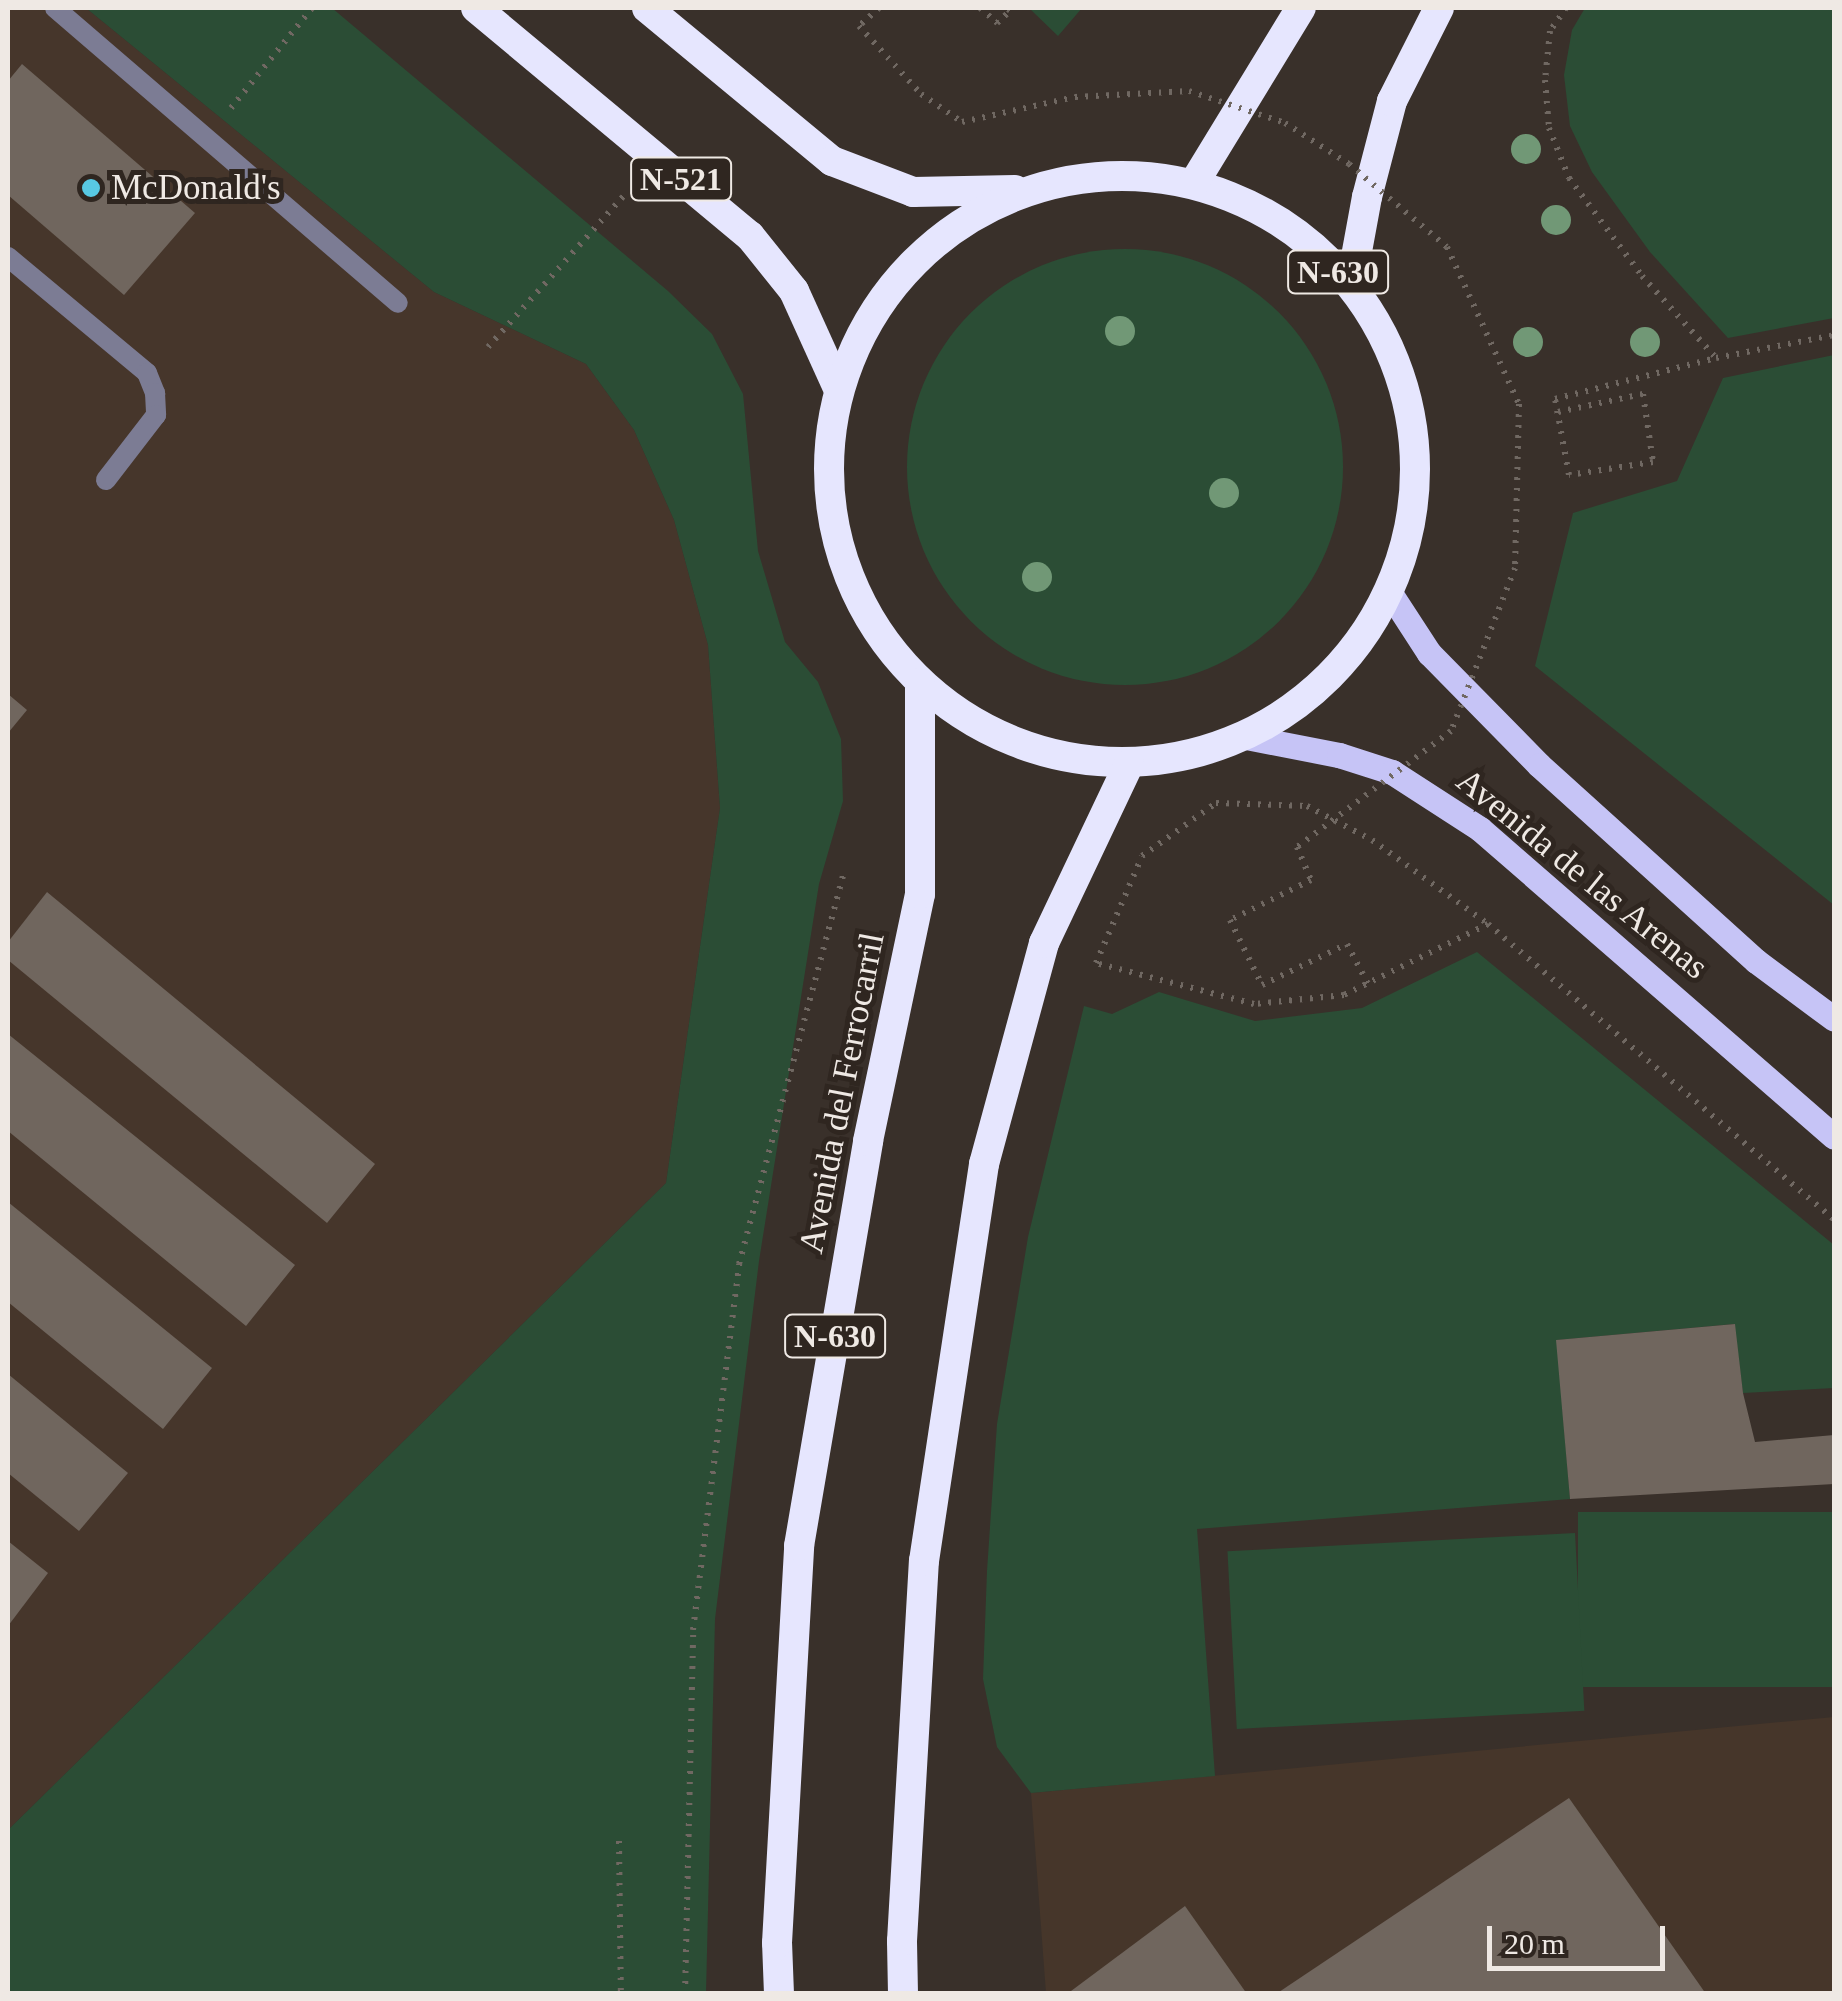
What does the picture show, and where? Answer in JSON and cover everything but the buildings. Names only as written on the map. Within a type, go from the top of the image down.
[{"type":"highway","name":"N-521","points":[[476,8],[761,250],[794,291],[838,388]]},
{"type":"highway","points":[[647,8],[832,161],[913,192],[1023,190]]},
{"type":"highway","points":[[1194,182],[1301,8]]},
{"type":"highway","name":"N-630","points":[[1352,284],[1392,100],[1439,8]]},
{"type":"highway","name":"N-630","points":[[1108,174],[1194,182],[1280,221],[1352,284],[1393,354],[1414,433],[1413,515],[1390,593],[1354,652],[1305,701],[1246,736],[1189,757],[1129,764],[1053,756],[982,728],[920,683],[872,624],[840,555],[830,471],[838,388],[878,303],[941,235],[1023,190],[1108,174]]},
{"type":"highway","name":"Avenida del Ferrocarril","points":[[778,1994],[776,1943],[799,1546],[868,1141],[920,894],[920,683]]},
{"type":"highway","points":[[903,1994],[902,1942],[924,1561],[984,1164],[1044,943],[1129,764]]},
{"type":"main road","name":"Avenida de las Arenas","points":[[1390,593],[1429,654],[1539,765],[1756,962],[1834,1019]]},
{"type":"main road","name":"Avenida de las Arenas","points":[[1246,736],[1338,755],[1392,772],[1480,829],[1834,1137]]},
{"type":"lane","points":[[56,8],[398,302]]},
{"type":"lane","points":[[8,257],[147,373],[156,415],[106,480]]},
{"type":"path","points":[[208,137],[312,8]]},
{"type":"path","points":[[879,8],[859,26],[922,94],[962,122],[1075,97],[1189,90],[1284,123],[1349,164],[1448,247],[1519,404],[1515,568],[1451,731],[1297,847],[1311,880],[1230,920],[1262,985],[1346,944],[1368,984]]},
{"type":"path","points":[[980,8],[997,23],[1010,10],[1007,8]]},
{"type":"path","points":[[1566,8],[1550,31],[1544,80],[1549,128],[1569,178],[1642,276],[1716,358]]},
{"type":"path","points":[[488,347],[656,159]]},
{"type":"path","points":[[1558,412],[1642,394],[1653,462],[1568,475],[1558,412],[1556,399],[1660,376],[1716,358],[1834,335]]},
{"type":"path","points":[[1488,924],[1344,995],[1254,1004],[1096,963],[1142,856],[1216,803],[1307,806],[1372,840],[1488,924],[1834,1219]]},
{"type":"path","points":[[685,1994],[693,1630],[739,1264],[844,872]]},
{"type":"path","points":[[619,1841],[621,1994]]},
{"type":"shaded area","points":[[8,8],[86,8],[434,292],[586,364],[634,430],[674,520],[708,645],[720,808],[666,1183],[8,1830]]},
{"type":"shaded area","points":[[1834,1717],[1834,1993],[1046,1993],[1031,1793]]},
{"type":"green space","points":[[86,8],[332,8],[668,291],[712,334],[743,394],[758,551],[785,642],[818,682],[841,739],[843,801],[819,884],[759,1261],[715,1619],[706,1993],[8,1993],[8,1830],[666,1183],[720,808],[708,645],[674,520],[634,430],[586,364],[434,292]]},
{"type":"green space","points":[[1029,8],[1082,8],[1058,36]]},
{"type":"green space","points":[[1585,8],[1834,8],[1834,318],[1728,338],[1650,252],[1592,172],[1570,126],[1564,75],[1572,30]]},
{"type":"green space","points":[[1125,249],[1167,253],[1208,266],[1246,286],[1279,313],[1306,346],[1326,384],[1339,425],[1343,467],[1339,509],[1326,550],[1306,588],[1279,621],[1246,648],[1208,668],[1167,681],[1125,685],[1083,681],[1042,668],[1004,648],[971,621],[944,588],[924,550],[911,509],[907,467],[911,425],[924,384],[944,346],[971,313],[1004,286],[1042,266],[1083,253]]},
{"type":"green space","points":[[1834,355],[1834,905],[1535,666],[1573,513],[1677,481],[1723,378]]},
{"type":"green space","points":[[1477,952],[1834,1245],[1834,1388],[1743,1393],[1734,1324],[1557,1340],[1570,1499],[1197,1529],[1215,1776],[1031,1793],[997,1747],[983,1679],[987,1571],[997,1424],[1028,1237],[1084,1006],[1112,1014],[1159,992],[1255,1021],[1362,1008]]},
{"type":"green space","points":[[1578,1512],[1834,1512],[1834,1687],[1578,1687]]},
{"type":"green space","points":[[1575,1533],[1584,1711],[1237,1729],[1227,1551]]},
{"type":"place","name":"McDonald's","points":[[91,188]]}]
